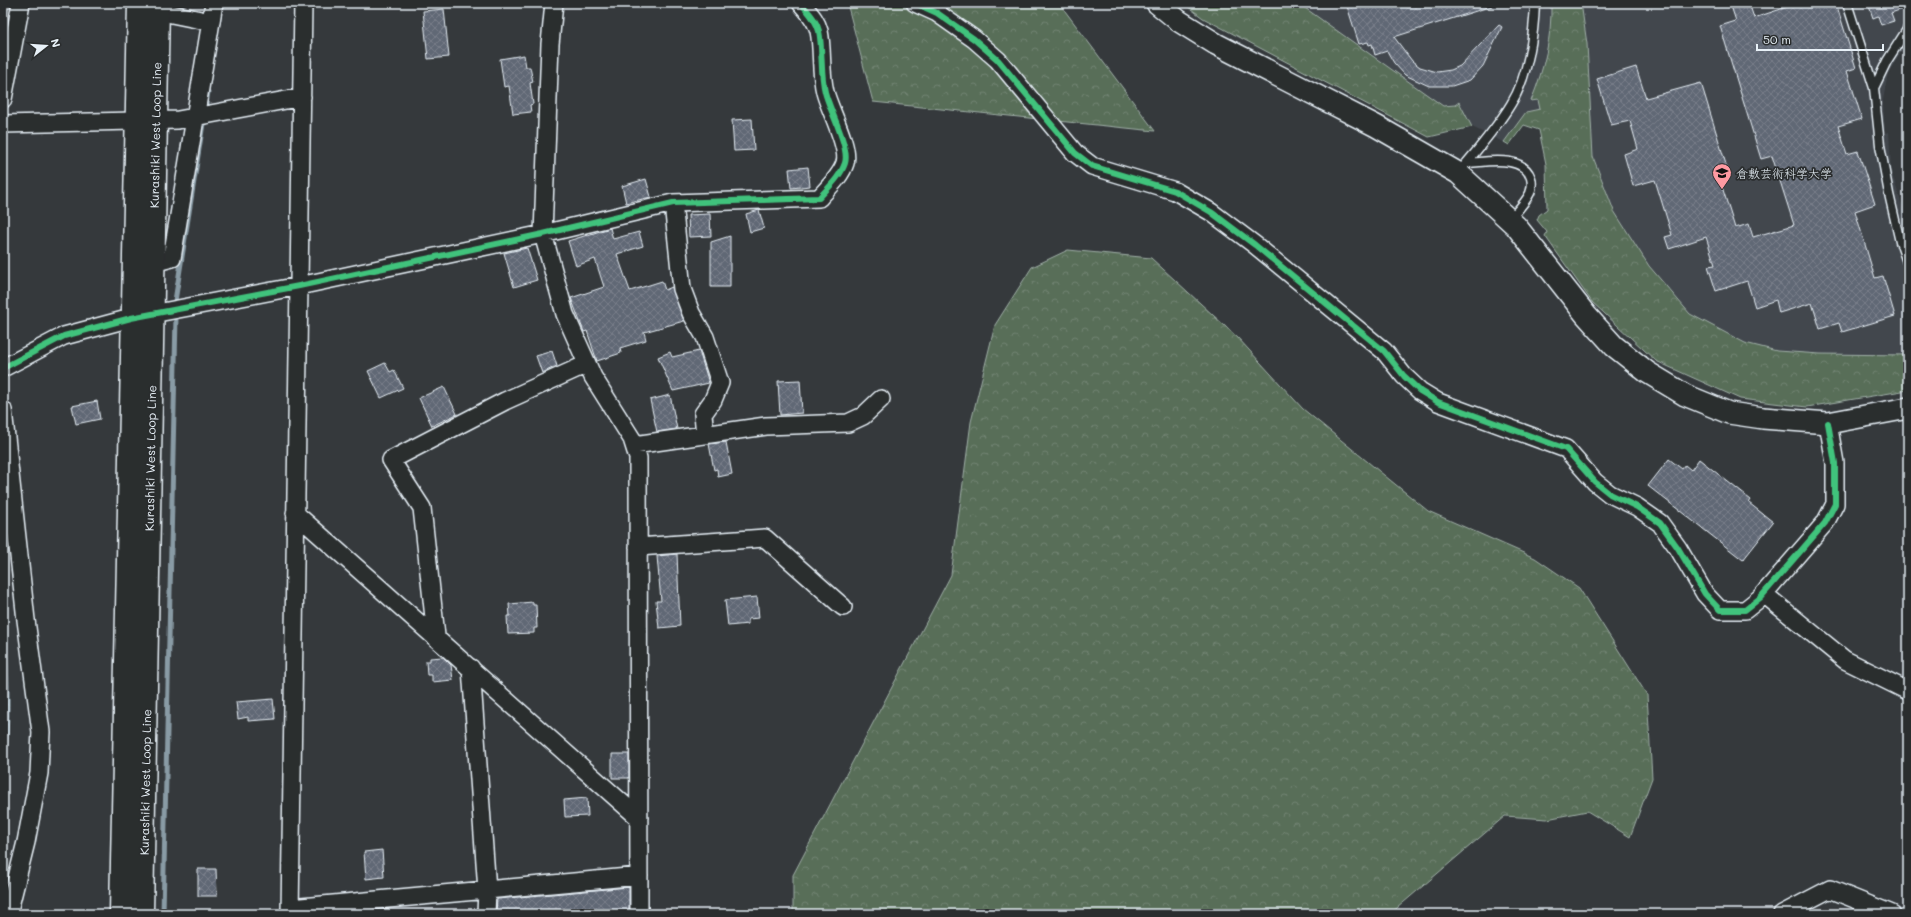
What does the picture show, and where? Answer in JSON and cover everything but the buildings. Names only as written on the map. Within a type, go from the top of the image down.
[{"type":"main road","name":"Kurashiki West Loop Line","points":[[121,914],[131,318],[146,122],[151,6]]},
{"type":"main road","name":"Kurashiki West Loop Line","points":[[142,914],[153,313],[153,263],[146,122]]},
{"type":"street","points":[[3,99],[21,3]]},
{"type":"street","points":[[153,263],[172,258],[214,3]]},
{"type":"street","points":[[302,3],[302,97],[290,911],[487,890],[639,876]]},
{"type":"street","points":[[554,3],[550,44],[543,234],[565,314],[593,377],[632,439],[638,458],[639,914]]},
{"type":"street","points":[[3,368],[64,336],[131,318],[299,286],[543,234],[673,203],[819,198],[836,179],[845,162],[842,141],[825,93],[821,70],[819,31],[813,17],[801,3]]},
{"type":"street","points":[[915,3],[937,13],[974,39],[998,60],[1075,153],[1092,166],[1175,191],[1211,212],[1255,245],[1378,346],[1415,386],[1438,402],[1566,449],[1595,482],[1610,494],[1637,507],[1660,523],[1678,548],[1705,594],[1720,610],[1745,610],[1764,594],[1825,523],[1836,504],[1835,463],[1828,423]]},
{"type":"street","points":[[1157,3],[1179,21],[1216,44],[1376,126],[1462,168],[1516,226],[1586,315],[1614,346],[1647,372],[1685,395],[1729,413],[1763,418],[1828,423],[1908,408]]},
{"type":"street","points":[[151,6],[211,22]]},
{"type":"street","points":[[3,124],[146,122],[195,116],[302,97]]},
{"type":"street","points":[[673,203],[682,288],[691,313],[705,337],[720,383],[713,400],[703,414],[705,435]]},
{"type":"street","points":[[436,636],[422,508],[391,460],[505,401],[587,364]]},
{"type":"street","points":[[634,445],[766,426],[848,423],[863,416],[881,399]]},
{"type":"street","points":[[3,410],[26,620],[41,732],[40,773],[26,842],[8,914]]},
{"type":"street","points":[[296,513],[639,818]]},
{"type":"street","points":[[638,547],[765,538],[843,606]]},
{"type":"street","points":[[1764,594],[1845,660],[1908,690]]},
{"type":"street","points":[[471,668],[487,890],[486,914]]},
{"type":"street","points":[[1782,914],[1830,889],[1892,914]]},
{"type":"lane","points":[[1462,168],[1486,140],[1512,103],[1529,60],[1535,3]]},
{"type":"lane","points":[[1847,3],[1874,88],[1880,145],[1889,194],[1900,242],[1908,265]]},
{"type":"lane","points":[[1874,88],[1887,60],[1908,28]]},
{"type":"lane","points":[[1462,168],[1504,162],[1517,163],[1528,171],[1532,182],[1530,193],[1510,220]]},
{"type":"shaded area","name":"倉敷芸術科学大学","points":[[1183,3],[1908,3],[1908,41],[1888,73],[1883,100],[1885,133],[1889,132],[1891,171],[1908,224],[1908,390],[1807,407],[1740,399],[1656,361],[1592,302],[1545,236],[1547,232],[1537,220],[1539,215],[1547,209],[1546,164],[1539,130],[1524,125],[1509,145],[1472,127],[1429,137],[1203,18]]},
{"type":"green space","points":[[847,3],[1059,3],[1155,131],[873,102]]},
{"type":"green space","points":[[1183,3],[1298,3],[1443,106],[1455,105],[1459,102],[1472,127],[1429,137],[1203,18]]},
{"type":"green space","points":[[1551,3],[1581,3],[1587,44],[1593,157],[1614,211],[1649,266],[1690,314],[1745,343],[1777,351],[1820,354],[1908,355],[1908,390],[1807,407],[1740,399],[1656,361],[1592,302],[1545,236],[1547,232],[1537,220],[1539,215],[1547,209],[1546,164],[1539,130],[1524,125],[1509,145],[1504,142],[1526,112],[1540,109],[1538,100],[1531,101],[1540,77],[1549,41]]},
{"type":"green space","points":[[1068,250],[1151,258],[1238,338],[1303,409],[1428,511],[1535,558],[1579,588],[1647,695],[1652,778],[1630,837],[1587,811],[1547,819],[1505,816],[1390,914],[793,914],[793,875],[951,575],[971,422],[995,325],[1032,267]]},
{"type":"water","points":[[3,603],[7,650],[9,718],[3,787]]},
{"type":"waterway","points":[[163,914],[176,317],[175,301],[208,92]]},
{"type":"cycle path","points":[[3,368],[64,336],[131,318],[299,286],[543,234],[673,203],[819,198],[841,173],[846,156],[842,138],[825,92],[818,27],[814,19],[801,3]]},
{"type":"cycle path","points":[[915,3],[937,13],[974,39],[998,60],[1075,153],[1092,166],[1175,191],[1211,212],[1255,245],[1384,351],[1404,376],[1420,391],[1438,402],[1566,449],[1595,482],[1610,494],[1637,507],[1660,523],[1678,548],[1705,594],[1720,610],[1745,610],[1760,598],[1825,523],[1835,504],[1835,463],[1828,423]]},
{"type":"place","name":"倉敷芸術科学大学","points":[[1722,190]]}]
